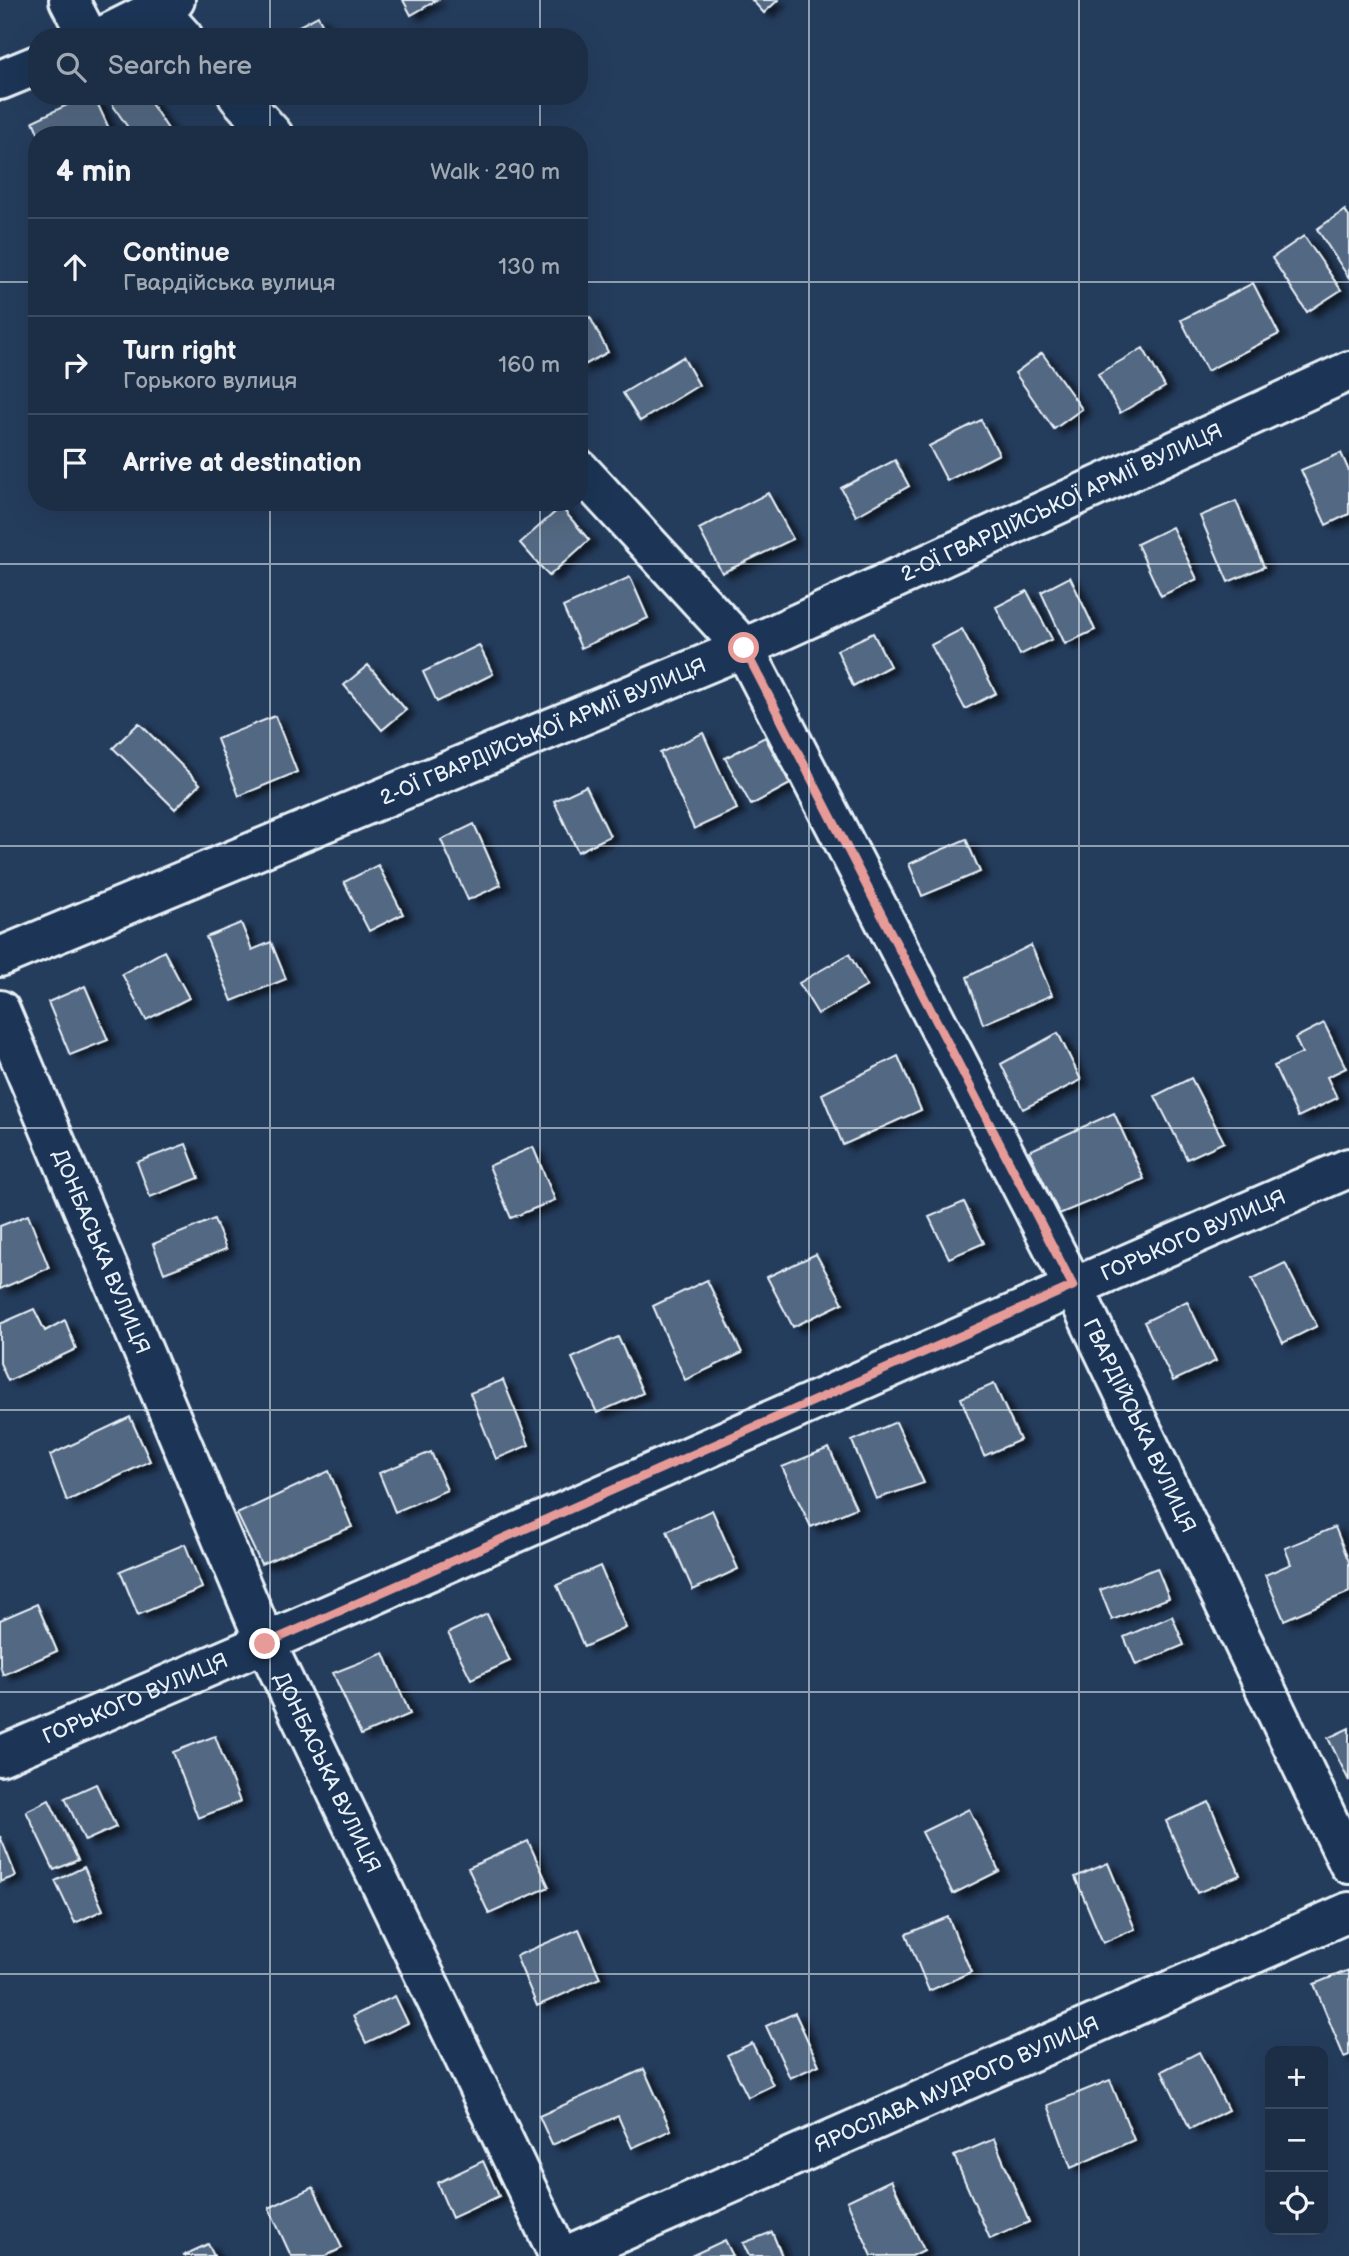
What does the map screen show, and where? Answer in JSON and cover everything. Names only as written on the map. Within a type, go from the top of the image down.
[{"type":"street","points":[[69,0],[83,28]]},
{"type":"street","points":[[120,28],[167,5],[178,28]]},
{"type":"street","points":[[0,80],[28,69]]},
{"type":"street","points":[[246,105],[265,126]]},
{"type":"street","name":"2-ОЇ ГВАРДІЙСЬКОЇ АРМІЇ ВУЛИЦЯ","points":[[0,957],[744,648],[1349,371]]},
{"type":"street","name":"ГВАРДІЙСЬКА ВУЛИЦЯ","points":[[588,479],[744,648],[1073,1286],[1349,1864]]},
{"type":"street","name":"ДОНБАСЬКА ВУЛИЦЯ","points":[[0,1010],[265,1644],[559,2256]]},
{"type":"street","name":"ГОРЬКОГО ВУЛИЦЯ","points":[[0,1756],[265,1644],[1073,1286],[1349,1168]]},
{"type":"street","name":"ЯРОСЛАВА МУДРОГО ВУЛИЦЯ","points":[[566,2256],[1349,1912]]},
{"type":"building","points":[[403,0],[437,0],[411,15]]},
{"type":"building","points":[[752,0],[778,0],[764,13]]},
{"type":"building","points":[[318,16],[324,28],[295,28]]},
{"type":"building","points":[[67,105],[98,105],[108,126],[35,126],[33,121]]},
{"type":"building","points":[[113,105],[152,105],[166,126],[127,126]]},
{"type":"building","points":[[1345,210],[1349,217],[1349,278],[1317,229]]},
{"type":"building","points":[[1304,236],[1341,290],[1307,312],[1272,258]]},
{"type":"building","points":[[1253,283],[1279,334],[1207,371],[1181,320]]},
{"type":"building","points":[[590,317],[608,352],[588,363]]},
{"type":"building","points":[[1143,348],[1165,387],[1120,413],[1098,374]]},
{"type":"building","points":[[1042,353],[1082,409],[1054,429],[1015,373]]},
{"type":"building","points":[[683,357],[699,385],[640,421],[623,393]]},
{"type":"building","points":[[981,420],[999,454],[947,481],[929,446]]},
{"type":"building","points":[[1341,453],[1349,471],[1349,514],[1326,525],[1301,470]]},
{"type":"building","points":[[895,460],[909,486],[856,516],[841,488]]},
{"type":"building","points":[[768,493],[793,539],[722,573],[699,529]]},
{"type":"building","points":[[1236,501],[1264,567],[1228,582],[1200,516]]},
{"type":"building","points":[[556,511],[564,511],[589,540],[549,576],[520,543]]},
{"type":"building","points":[[1172,527],[1197,579],[1161,596],[1137,544]]},
{"type":"building","points":[[630,577],[648,618],[581,648],[563,607]]},
{"type":"building","points":[[1070,577],[1095,630],[1065,644],[1041,592]]},
{"type":"building","points":[[1027,591],[1052,639],[1020,655],[996,607]]},
{"type":"building","points":[[962,629],[996,693],[965,709],[931,645]]},
{"type":"building","points":[[873,633],[890,666],[853,686],[837,650]]},
{"type":"building","points":[[479,645],[493,674],[437,702],[423,672]]},
{"type":"building","points":[[368,665],[406,710],[382,730],[344,685]]},
{"type":"building","points":[[275,716],[297,772],[239,796],[217,739]]},
{"type":"building","points":[[139,723],[200,784],[175,809],[113,748]]},
{"type":"building","points":[[703,733],[737,809],[694,829],[660,753]]},
{"type":"building","points":[[765,737],[790,784],[751,805],[725,758]]},
{"type":"building","points":[[586,786],[610,836],[578,852],[554,801]]},
{"type":"building","points":[[474,824],[501,885],[468,900],[441,840]]},
{"type":"building","points":[[966,839],[980,872],[922,896],[909,864]]},
{"type":"building","points":[[378,865],[403,914],[369,931],[344,882]]},
{"type":"building","points":[[241,923],[252,950],[271,942],[286,979],[232,1001],[206,937]]},
{"type":"building","points":[[1031,945],[1052,995],[983,1024],[967,977]]},
{"type":"building","points":[[164,951],[189,998],[146,1020],[122,974]]},
{"type":"building","points":[[849,954],[867,986],[818,1014],[799,983]]},
{"type":"building","points":[[85,986],[108,1040],[70,1055],[48,1002]]},
{"type":"building","points":[[1324,1023],[1346,1068],[1327,1077],[1337,1098],[1298,1117],[1274,1066],[1302,1053],[1295,1038]]},
{"type":"building","points":[[1058,1033],[1081,1080],[1023,1109],[1001,1064]]},
{"type":"building","points":[[898,1056],[921,1110],[843,1145],[822,1094]]},
{"type":"building","points":[[1191,1078],[1224,1142],[1187,1159],[1155,1096]]},
{"type":"building","points":[[1114,1113],[1144,1179],[1059,1214],[1029,1151]]},
{"type":"building","points":[[186,1144],[199,1178],[150,1197],[137,1162]]},
{"type":"building","points":[[533,1147],[555,1200],[511,1218],[489,1166]]},
{"type":"building","points":[[964,1202],[984,1243],[949,1258],[929,1217]]},
{"type":"building","points":[[28,1215],[49,1268],[0,1289],[0,1226]]},
{"type":"building","points":[[214,1219],[226,1249],[164,1273],[153,1244]]},
{"type":"building","points":[[816,1254],[843,1303],[793,1327],[767,1277]]},
{"type":"building","points":[[1285,1263],[1317,1326],[1283,1343],[1252,1279]]},
{"type":"building","points":[[707,1280],[742,1353],[685,1380],[653,1306]]},
{"type":"building","points":[[1187,1301],[1216,1361],[1173,1381],[1144,1322]]},
{"type":"building","points":[[34,1309],[45,1331],[65,1320],[76,1349],[8,1381],[0,1363],[0,1324]]},
{"type":"building","points":[[618,1337],[643,1393],[597,1413],[572,1358]]},
{"type":"building","points":[[503,1380],[529,1445],[496,1459],[470,1393]]},
{"type":"building","points":[[994,1384],[1020,1440],[984,1456],[961,1398]]},
{"type":"building","points":[[130,1417],[150,1461],[67,1501],[50,1455]]},
{"type":"building","points":[[896,1422],[924,1483],[876,1499],[852,1441]]},
{"type":"building","points":[[829,1448],[856,1508],[811,1527],[782,1467]]},
{"type":"building","points":[[431,1452],[447,1490],[395,1512],[379,1473]]},
{"type":"building","points":[[329,1471],[352,1527],[261,1564],[237,1514]]},
{"type":"building","points":[[712,1510],[738,1569],[693,1590],[667,1531]]},
{"type":"building","points":[[1335,1527],[1349,1562],[1349,1592],[1284,1620],[1265,1575],[1291,1564],[1285,1548]]},
{"type":"building","points":[[185,1544],[202,1588],[138,1615],[120,1571]]},
{"type":"building","points":[[600,1566],[626,1628],[584,1647],[557,1585]]},
{"type":"building","points":[[1157,1568],[1169,1598],[1112,1620],[1100,1590]]},
{"type":"building","points":[[37,1604],[57,1651],[3,1675],[0,1665],[0,1620]]},
{"type":"building","points":[[487,1614],[510,1661],[471,1679],[448,1633]]},
{"type":"building","points":[[1172,1616],[1184,1645],[1136,1665],[1124,1637]]},
{"type":"building","points":[[384,1653],[410,1714],[361,1735],[333,1673]]},
{"type":"building","points":[[1349,1728],[1349,1781],[1328,1738]]},
{"type":"building","points":[[215,1736],[240,1802],[198,1818],[173,1752]]},
{"type":"building","points":[[96,1784],[116,1827],[85,1841],[65,1798]]},
{"type":"building","points":[[49,1800],[78,1860],[54,1870],[26,1811]]},
{"type":"building","points":[[1209,1802],[1240,1875],[1197,1893],[1166,1821]]},
{"type":"building","points":[[969,1809],[999,1871],[953,1894],[922,1832]]},
{"type":"building","points":[[0,1836],[16,1876],[0,1882]]},
{"type":"building","points":[[528,1841],[549,1887],[489,1914],[468,1868]]},
{"type":"building","points":[[1108,1863],[1135,1929],[1103,1943],[1075,1877]]},
{"type":"building","points":[[84,1867],[103,1910],[75,1923],[55,1881]]},
{"type":"building","points":[[948,1917],[971,1972],[929,1991],[906,1934]]},
{"type":"building","points":[[579,1929],[600,1978],[537,2006],[516,1956]]},
{"type":"building","points":[[1349,1970],[1349,2055],[1344,2057],[1314,1984]]},
{"type":"building","points":[[395,1996],[408,2023],[366,2043],[353,2016]]},
{"type":"building","points":[[795,2013],[819,2065],[790,2078],[766,2026]]},
{"type":"building","points":[[752,2043],[773,2085],[748,2097],[727,2055]]},
{"type":"building","points":[[1199,2052],[1228,2110],[1190,2129],[1162,2071]]},
{"type":"building","points":[[644,2069],[671,2130],[632,2148],[618,2116],[552,2145],[539,2116]]},
{"type":"building","points":[[1110,2080],[1134,2140],[1071,2168],[1048,2105]]},
{"type":"building","points":[[994,2139],[1029,2222],[990,2239],[954,2156]]},
{"type":"building","points":[[483,2161],[499,2196],[452,2218],[437,2183]]},
{"type":"building","points":[[891,2180],[924,2250],[912,2256],[872,2256],[847,2201]]},
{"type":"building","points":[[313,2187],[342,2248],[326,2256],[291,2256],[269,2208]]},
{"type":"building","points":[[772,2232],[782,2256],[749,2256],[743,2243]]},
{"type":"building","points":[[725,2240],[733,2256],[691,2256]]},
{"type":"building","points":[[208,2244],[214,2256],[182,2256]]},
{"type":"route","points":[[265,1644],[1073,1286],[744,648]]}]
